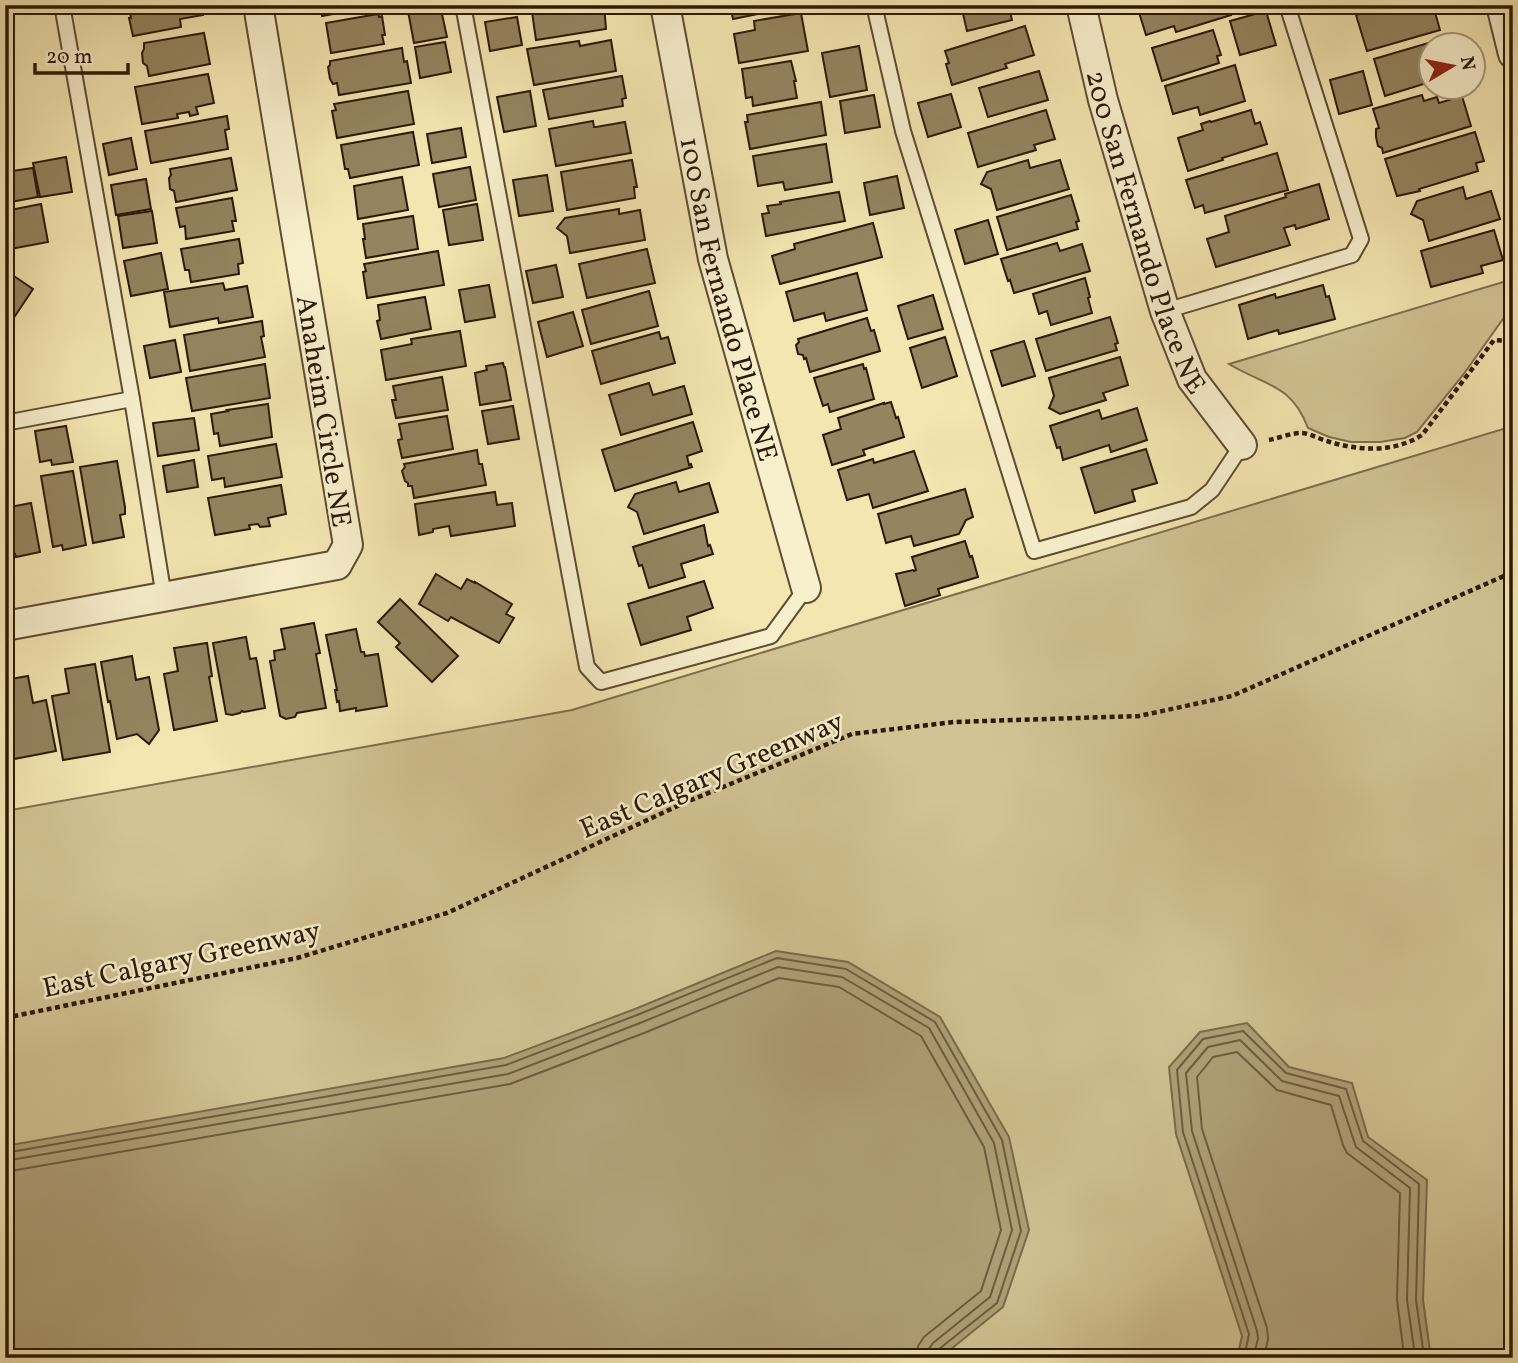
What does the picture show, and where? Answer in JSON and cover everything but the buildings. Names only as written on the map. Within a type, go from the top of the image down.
[{"type":"street","name":"Anaheim Circle NE","points":[[5,626],[337,565],[348,545],[258,5]]},
{"type":"street","name":"100 San Fernando Place NE","points":[[665,5],[713,259],[806,588]]},
{"type":"street","name":"200 San Fernando Place NE","points":[[1081,5],[1103,100],[1165,311],[1192,379],[1242,445]]},
{"type":"street","points":[[1501,5],[1513,54]]},
{"type":"lane","points":[[5,8],[19,5]]},
{"type":"lane","points":[[62,5],[132,398],[164,597]]},
{"type":"lane","points":[[463,5],[587,667],[601,682],[771,636],[806,588]]},
{"type":"lane","points":[[874,5],[903,131],[1034,551],[1191,508],[1212,490],[1242,445]]},
{"type":"lane","points":[[1165,311],[1352,255],[1361,239],[1287,5]]},
{"type":"lane","points":[[5,423],[132,398]]},
{"type":"path","points":[[1242,445],[1302,433],[1330,443],[1367,448],[1390,448],[1410,443],[1422,436],[1494,341],[1513,341]]},
{"type":"path","name":"East Calgary Greenway","points":[[5,1018],[298,958],[447,913],[684,803],[852,734],[954,722],[1139,716],[1232,696],[1513,572]]},
{"type":"shaded area","points":[[1513,279],[1513,305],[1463,375],[1417,432],[1405,438],[1380,442],[1351,442],[1329,437],[1308,428],[1294,402],[1276,387],[1229,364]]},
{"type":"shaded area","points":[[1513,426],[1513,1358],[5,1358],[5,811],[572,710]]},
{"type":"water","points":[[776,951],[848,962],[940,1017],[1009,1137],[1029,1230],[1003,1307],[940,1358],[5,1358],[5,1146],[504,1058],[635,1009]]},
{"type":"water","points":[[1247,1023],[1289,1067],[1352,1083],[1368,1137],[1427,1180],[1423,1300],[1430,1351],[1427,1358],[1237,1358],[1242,1336],[1176,1134],[1169,1067],[1200,1032]]}]
